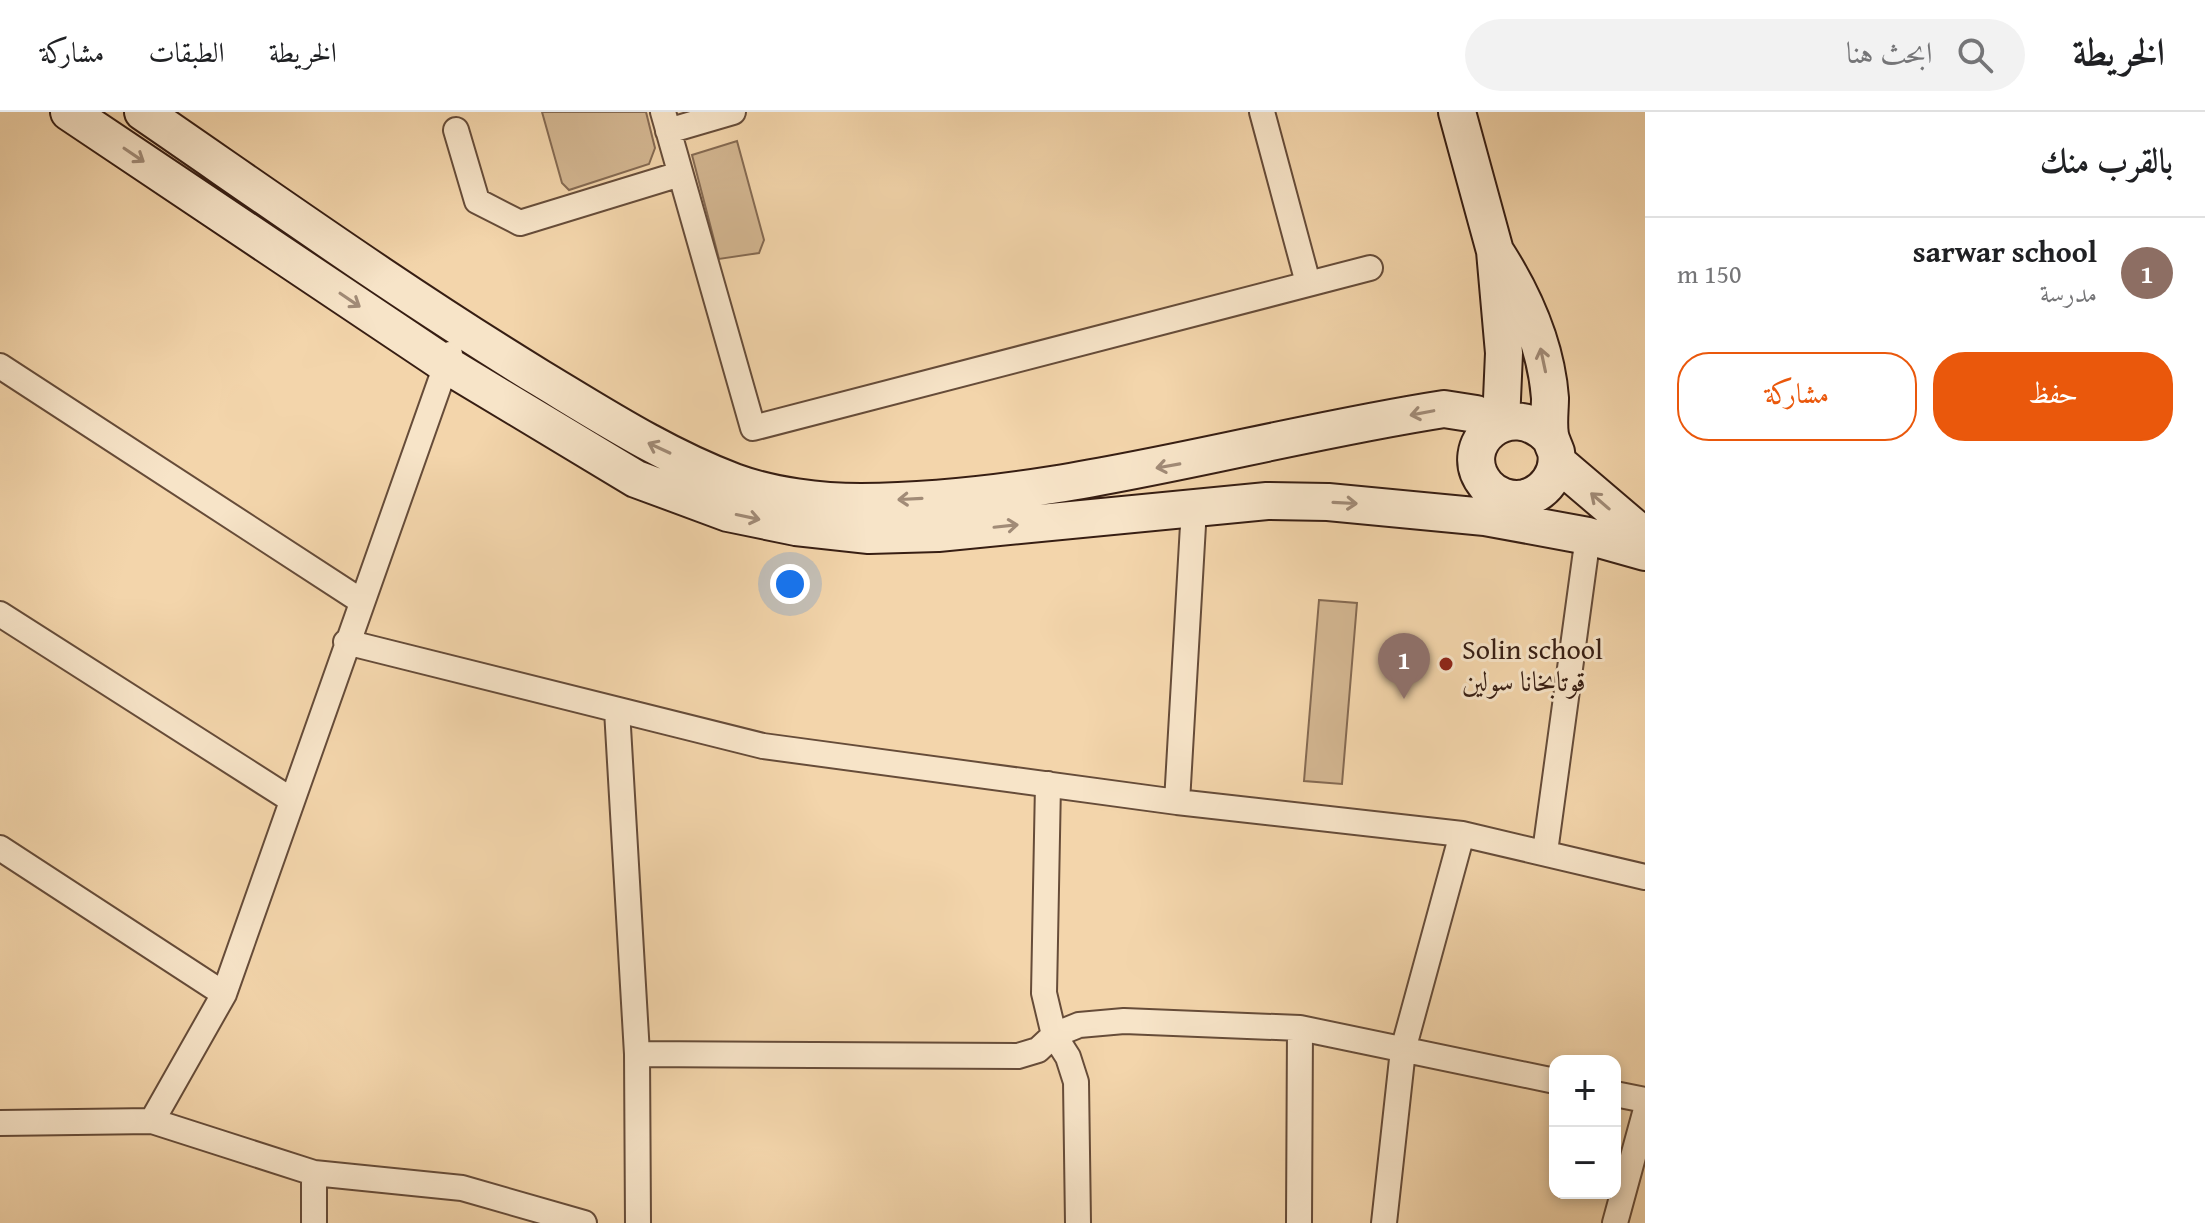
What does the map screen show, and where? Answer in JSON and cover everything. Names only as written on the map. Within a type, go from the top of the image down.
[{"type":"main road","points":[[69,112],[445,364],[636,479],[728,513],[796,527],[869,535],[938,533],[1267,501],[1328,502],[1451,513],[1588,536],[1645,552]]},
{"type":"main road","points":[[143,112],[461,330],[652,445],[737,483],[797,496],[858,502],[1038,487],[1175,465],[1444,409],[1476,414],[1498,424],[1529,422],[1553,450],[1645,537]]},
{"type":"main road","points":[[1457,112],[1495,251],[1504,353],[1498,424],[1481,442],[1477,464],[1486,485],[1516,497],[1588,536]]},
{"type":"main road","points":[[1451,513],[1476,499],[1516,497],[1543,490],[1552,477],[1553,450],[1544,358],[1527,308],[1495,251]]},
{"type":"street","points":[[733,112],[666,122],[753,428],[1370,268]]},
{"type":"street","points":[[1262,112],[1308,283]]},
{"type":"street","points":[[456,130],[477,201],[520,223],[680,174]]},
{"type":"street","points":[[152,1121],[224,994],[445,364],[461,330]]},
{"type":"street","points":[[0,366],[361,601]]},
{"type":"street","points":[[1177,802],[1194,508]]},
{"type":"street","points":[[1545,852],[1588,536]]},
{"type":"street","points":[[0,614],[290,799]]},
{"type":"street","points":[[346,642],[763,746],[1177,802],[1462,834],[1645,877]]},
{"type":"street","points":[[617,710],[637,1054],[638,1223]]},
{"type":"street","points":[[1048,784],[1044,993],[1054,1035],[1068,1057],[1076,1082],[1078,1223]]},
{"type":"street","points":[[1384,1223],[1403,1050],[1462,834]]},
{"type":"street","points":[[0,848],[224,994]]},
{"type":"street","points":[[637,1054],[1018,1056],[1038,1050],[1054,1035],[1079,1025],[1124,1021],[1300,1028],[1549,1080]]},
{"type":"street","points":[[1299,1223],[1300,1028]]},
{"type":"street","points":[[1621,1095],[1645,1100]]},
{"type":"street","points":[[1615,1223],[1645,1113]]},
{"type":"street","points":[[0,1123],[152,1121],[314,1173],[462,1188],[584,1223]]},
{"type":"street","points":[[314,1173],[314,1223]]},
{"type":"shaded area","points":[[542,112],[646,112],[655,148],[649,164],[569,190],[562,183]]},
{"type":"shaded area","points":[[737,141],[764,240],[759,253],[719,259],[692,155]]},
{"type":"shaded area","points":[[1319,600],[1357,603],[1342,784],[1304,781]]},
{"type":"place","name":"Solin school قوتابخانا سولین","points":[[1446,664]]},
{"type":"place","name":"sarwar school","points":[[1404,699]]}]
